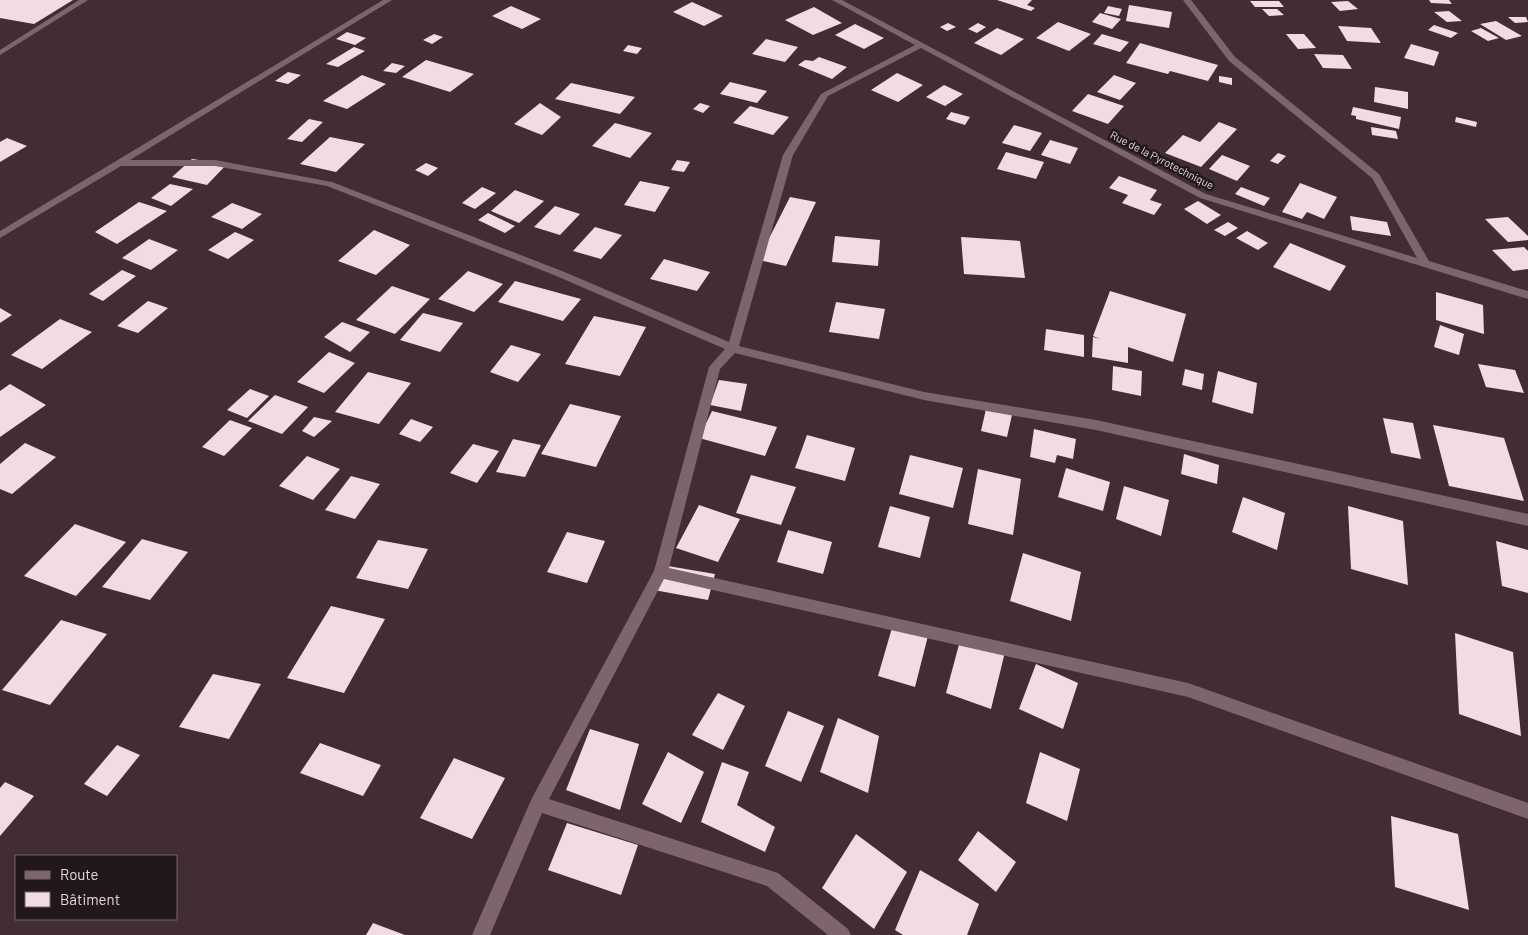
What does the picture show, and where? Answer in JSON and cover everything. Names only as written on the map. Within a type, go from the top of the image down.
[{"type":"street","points":[[0,53],[84,0]]},
{"type":"street","points":[[0,235],[388,0]]},
{"type":"street","name":"Rue de la Pyrotechnique","points":[[836,0],[1203,196],[1528,295]]},
{"type":"street","points":[[1187,0],[1232,59],[1376,176],[1425,263]]},
{"type":"street","points":[[481,935],[538,804],[661,572],[715,367],[733,348],[788,155],[825,94],[921,45]]},
{"type":"street","points":[[120,163],[214,163],[329,184],[558,273],[733,348],[924,396],[1096,425],[1528,520]]},
{"type":"street","points":[[661,572],[1188,690],[1528,811]]},
{"type":"street","points":[[538,804],[772,879],[842,935]]},
{"type":"building","points":[[0,0],[73,0],[34,24],[0,18]]},
{"type":"building","points":[[997,0],[1032,0],[1027,5],[1035,8],[1031,11]]},
{"type":"building","points":[[1429,0],[1449,0],[1452,4],[1431,3]]},
{"type":"building","points":[[1250,1],[1279,1],[1284,7],[1255,7]]},
{"type":"building","points":[[1348,1],[1358,9],[1340,11],[1331,2]]},
{"type":"building","points":[[692,2],[723,16],[704,26],[673,12]]},
{"type":"building","points":[[1129,5],[1172,12],[1169,28],[1126,21]]},
{"type":"building","points":[[511,6],[541,19],[522,29],[492,16]]},
{"type":"building","points":[[1108,6],[1122,9],[1119,16],[1104,13]]},
{"type":"building","points":[[814,7],[842,23],[813,35],[785,20]]},
{"type":"building","points":[[1262,9],[1277,9],[1284,15],[1269,16]]},
{"type":"building","points":[[1449,11],[1462,21],[1447,22],[1434,12]]},
{"type":"building","points":[[1100,13],[1121,19],[1112,29],[1092,22]]},
{"type":"building","points":[[1508,17],[1526,17],[1528,22],[1515,23]]},
{"type":"building","points":[[1496,21],[1522,36],[1506,40],[1480,24]]},
{"type":"building","points":[[1058,22],[1091,34],[1069,51],[1036,38]]},
{"type":"building","points":[[948,23],[956,27],[947,31],[940,27]]},
{"type":"building","points":[[978,23],[986,27],[977,33],[968,29]]},
{"type":"building","points":[[855,24],[884,38],[864,49],[835,35]]},
{"type":"building","points":[[1434,25],[1458,33],[1451,38],[1428,30]]},
{"type":"building","points":[[1338,26],[1371,28],[1381,43],[1347,41]]},
{"type":"building","points":[[997,28],[1024,39],[1001,55],[974,43]]},
{"type":"building","points":[[1481,28],[1499,38],[1488,41],[1471,31]]},
{"type":"building","points":[[347,32],[366,38],[355,45],[336,39]]},
{"type":"building","points":[[434,34],[443,37],[432,44],[423,40]]},
{"type":"building","points":[[1102,34],[1129,42],[1120,52],[1093,44]]},
{"type":"building","points":[[1286,34],[1304,34],[1316,48],[1298,49]]},
{"type":"building","points":[[766,39],[798,47],[785,62],[752,54]]},
{"type":"building","points":[[1140,43],[1218,65],[1208,81],[1170,71],[1168,74],[1126,63]]},
{"type":"building","points":[[1411,44],[1439,52],[1434,66],[1404,58]]},
{"type":"building","points":[[628,45],[642,48],[637,54],[623,51]]},
{"type":"building","points":[[354,47],[365,51],[338,67],[326,64]]},
{"type":"building","points":[[1314,54],[1343,55],[1352,69],[1323,68]]},
{"type":"building","points":[[819,57],[847,67],[832,79],[798,65],[805,60],[813,61]]},
{"type":"building","points":[[426,60],[474,74],[450,92],[402,77]]},
{"type":"building","points":[[392,63],[405,66],[396,73],[383,71]]},
{"type":"building","points":[[288,72],[301,75],[288,84],[275,81]]},
{"type":"building","points":[[897,73],[923,85],[898,102],[871,90]]},
{"type":"building","points":[[362,75],[386,84],[347,109],[323,101]]},
{"type":"building","points":[[1114,75],[1136,83],[1120,100],[1097,92]]},
{"type":"building","points":[[1219,76],[1232,78],[1232,85],[1219,82]]},
{"type":"building","points":[[730,82],[767,91],[757,103],[720,94]]},
{"type":"building","points":[[571,83],[635,97],[620,114],[555,99]]},
{"type":"building","points":[[944,85],[963,94],[945,106],[926,97]]},
{"type":"building","points":[[1375,87],[1408,92],[1408,109],[1374,102]]},
{"type":"building","points":[[1088,94],[1124,106],[1108,124],[1072,111]]},
{"type":"building","points":[[540,103],[561,117],[542,135],[514,124]]},
{"type":"building","points":[[700,103],[710,106],[703,113],[693,109]]},
{"type":"building","points":[[750,106],[789,117],[773,135],[733,123]]},
{"type":"building","points":[[1353,107],[1401,117],[1399,129],[1356,119],[1356,116],[1351,115]]},
{"type":"building","points":[[951,112],[970,117],[965,125],[946,119]]},
{"type":"building","points":[[1456,117],[1477,122],[1476,127],[1455,122]]},
{"type":"building","points":[[309,119],[323,122],[302,142],[287,139]]},
{"type":"building","points":[[1219,122],[1237,129],[1201,167],[1165,153],[1183,135],[1200,142]]},
{"type":"building","points":[[615,123],[652,133],[630,158],[592,146]]},
{"type":"building","points":[[1014,125],[1042,133],[1030,151],[1002,143]]},
{"type":"building","points":[[1371,127],[1396,131],[1398,139],[1372,135]]},
{"type":"building","points":[[330,137],[365,144],[336,172],[300,164]]},
{"type":"building","points":[[7,138],[27,146],[0,162],[0,142]]},
{"type":"building","points":[[1050,140],[1078,148],[1070,164],[1041,155]]},
{"type":"building","points":[[1006,152],[1044,162],[1036,179],[997,169]]},
{"type":"building","points":[[1278,153],[1286,156],[1278,164],[1270,161]]},
{"type":"building","points":[[1222,155],[1250,166],[1237,181],[1209,169]]},
{"type":"building","points":[[192,159],[227,164],[207,185],[172,177]]},
{"type":"building","points":[[677,160],[690,162],[684,172],[671,170]]},
{"type":"building","points":[[426,163],[438,168],[428,176],[415,170]]},
{"type":"building","points":[[1119,176],[1157,190],[1150,200],[1162,204],[1154,215],[1122,203],[1128,195],[1109,188]]},
{"type":"building","points":[[640,181],[670,187],[655,212],[624,205]]},
{"type":"building","points":[[1300,183],[1337,197],[1324,219],[1307,212],[1302,219],[1282,212]]},
{"type":"building","points":[[170,184],[193,189],[171,206],[151,198]]},
{"type":"building","points":[[482,187],[496,193],[475,209],[462,203]]},
{"type":"building","points":[[1241,187],[1270,198],[1264,206],[1235,194]]},
{"type":"building","points":[[515,190],[544,201],[519,223],[491,211]]},
{"type":"building","points":[[790,197],[816,202],[786,266],[758,260]]},
{"type":"building","points":[[1198,201],[1221,215],[1207,224],[1184,209]]},
{"type":"building","points":[[139,202],[167,211],[117,244],[95,232]]},
{"type":"building","points":[[232,203],[262,214],[242,229],[211,217]]},
{"type":"building","points":[[555,206],[580,214],[560,235],[534,227]]},
{"type":"building","points":[[488,213],[515,226],[505,233],[478,220]]},
{"type":"building","points":[[1350,216],[1387,222],[1391,236],[1352,230]]},
{"type":"building","points":[[1508,217],[1528,236],[1528,240],[1508,242],[1485,219]]},
{"type":"building","points":[[1228,222],[1238,228],[1225,236],[1214,230]]},
{"type":"building","points":[[595,227],[622,235],[601,259],[573,251]]},
{"type":"building","points":[[374,230],[410,245],[376,275],[338,261]]},
{"type":"building","points":[[1247,231],[1268,243],[1258,250],[1236,238]]},
{"type":"building","points":[[235,232],[254,240],[228,259],[208,250]]},
{"type":"building","points":[[835,236],[880,240],[878,266],[832,262]]},
{"type":"building","points":[[961,237],[1020,241],[1025,278],[964,274]]},
{"type":"building","points":[[149,239],[178,250],[151,270],[122,258]]},
{"type":"building","points":[[1290,243],[1346,266],[1330,291],[1273,267]]},
{"type":"building","points":[[1524,247],[1528,251],[1528,269],[1513,271],[1492,250]]},
{"type":"building","points":[[664,259],[710,272],[697,291],[650,279]]},
{"type":"building","points":[[122,270],[136,276],[103,301],[89,294]]},
{"type":"building","points":[[468,271],[503,284],[474,312],[438,299]]},
{"type":"building","points":[[515,281],[581,299],[563,321],[498,302]]},
{"type":"building","points":[[392,286],[430,299],[395,334],[356,320]]},
{"type":"building","points":[[1110,291],[1186,314],[1173,362],[1128,347],[1128,363],[1092,357],[1093,337],[1100,339],[1093,336]]},
{"type":"building","points":[[1436,292],[1483,305],[1484,334],[1436,320]]},
{"type":"building","points":[[148,301],[168,308],[138,333],[117,326]]},
{"type":"building","points":[[836,302],[885,309],[879,339],[829,332]]},
{"type":"building","points":[[0,308],[12,315],[0,323]]},
{"type":"building","points":[[423,313],[463,323],[440,352],[400,340]]},
{"type":"building","points":[[594,316],[646,327],[620,376],[565,364]]},
{"type":"building","points":[[60,319],[92,332],[42,369],[11,355]]},
{"type":"building","points":[[342,322],[370,332],[350,352],[324,337]]},
{"type":"building","points":[[1440,325],[1464,334],[1459,355],[1434,347]]},
{"type":"building","points":[[1046,329],[1084,335],[1084,357],[1044,350]]},
{"type":"building","points":[[511,345],[541,354],[518,382],[490,372]]},
{"type":"building","points":[[329,352],[355,363],[324,393],[297,382]]},
{"type":"building","points":[[1478,364],[1515,370],[1524,393],[1486,387]]},
{"type":"building","points":[[1113,366],[1142,371],[1141,396],[1112,390]]},
{"type":"building","points":[[1185,369],[1204,374],[1202,390],[1182,385]]},
{"type":"building","points":[[1218,371],[1257,383],[1253,414],[1212,402]]},
{"type":"building","points":[[368,372],[411,383],[379,424],[335,412]]},
{"type":"building","points":[[719,380],[747,384],[741,411],[710,405]]},
{"type":"building","points":[[10,384],[46,405],[0,437],[0,391]]},
{"type":"building","points":[[250,389],[269,396],[247,418],[227,410]]},
{"type":"building","points":[[275,395],[308,407],[282,434],[248,421]]},
{"type":"building","points":[[570,404],[621,416],[596,467],[541,454]]},
{"type":"building","points":[[986,409],[1012,415],[1007,437],[981,431]]},
{"type":"building","points":[[712,411],[777,427],[765,456],[699,438]]},
{"type":"building","points":[[314,417],[332,421],[314,437],[302,431]]},
{"type":"building","points":[[1383,418],[1413,423],[1421,459],[1391,453]]},
{"type":"building","points":[[411,419],[433,427],[420,442],[399,434]]},
{"type":"building","points":[[230,420],[252,428],[224,456],[202,447]]},
{"type":"building","points":[[1433,425],[1504,438],[1524,501],[1449,486]]},
{"type":"building","points":[[1034,429],[1076,439],[1073,459],[1057,455],[1055,463],[1030,457]]},
{"type":"building","points":[[807,435],[855,448],[845,481],[795,468]]},
{"type":"building","points":[[513,439],[541,445],[525,477],[496,472]]},
{"type":"building","points":[[25,443],[56,457],[12,494],[0,489],[0,464]]},
{"type":"building","points":[[473,444],[499,451],[477,483],[450,473]]},
{"type":"building","points":[[1184,454],[1219,465],[1217,484],[1181,474]]},
{"type":"building","points":[[910,455],[963,468],[953,508],[899,494]]},
{"type":"building","points":[[307,456],[340,469],[313,500],[279,486]]},
{"type":"building","points":[[1066,468],[1110,482],[1103,511],[1058,497]]},
{"type":"building","points":[[978,469],[1021,479],[1013,535],[968,524]]},
{"type":"building","points":[[751,475],[796,487],[781,525],[736,513]]},
{"type":"building","points":[[351,476],[380,484],[355,519],[325,510]]},
{"type":"building","points":[[1124,486],[1169,500],[1161,536],[1116,519]]},
{"type":"building","points":[[1243,497],[1285,513],[1277,550],[1232,532]]},
{"type":"building","points":[[699,505],[740,519],[718,562],[676,548]]},
{"type":"building","points":[[890,506],[930,517],[920,558],[878,547]]},
{"type":"building","points":[[1348,506],[1403,521],[1408,585],[1351,569]]},
{"type":"building","points":[[75,524],[126,542],[76,596],[24,576]]},
{"type":"building","points":[[788,530],[832,542],[823,574],[777,562]]},
{"type":"building","points":[[567,532],[605,541],[587,583],[547,572]]},
{"type":"building","points":[[142,539],[188,552],[150,600],[102,587]]},
{"type":"building","points":[[378,540],[428,549],[408,589],[356,578]]},
{"type":"building","points":[[1496,541],[1528,550],[1528,593],[1502,586]]},
{"type":"building","points":[[1023,553],[1081,572],[1071,621],[1010,601]]},
{"type":"building","points":[[662,565],[715,574],[708,600],[654,590]]},
{"type":"building","points":[[331,606],[385,619],[344,693],[287,678]]},
{"type":"building","points":[[61,620],[107,634],[50,705],[2,690]]},
{"type":"building","points":[[894,621],[929,632],[915,687],[878,676]]},
{"type":"building","points":[[1455,633],[1513,652],[1521,736],[1459,714]]},
{"type":"building","points":[[961,637],[1005,652],[991,709],[946,693]]},
{"type":"building","points":[[1036,664],[1078,683],[1063,729],[1019,709]]},
{"type":"building","points":[[213,674],[261,684],[229,739],[179,727]]},
{"type":"building","points":[[718,693],[745,706],[723,750],[692,735]]},
{"type":"building","points":[[788,711],[824,726],[801,782],[765,766]]},
{"type":"building","points":[[838,718],[879,736],[868,793],[820,772]]},
{"type":"building","points":[[590,729],[639,744],[620,810],[566,790]]},
{"type":"building","points":[[320,743],[381,765],[363,796],[300,773]]},
{"type":"building","points":[[117,745],[140,755],[107,796],[84,784]]},
{"type":"building","points":[[668,752],[704,772],[681,823],[642,804]]},
{"type":"building","points":[[1040,752],[1080,769],[1067,821],[1026,803]]},
{"type":"building","points":[[454,758],[505,778],[472,839],[420,818]]},
{"type":"building","points":[[722,762],[749,772],[737,805],[775,827],[765,852],[701,822]]},
{"type":"building","points":[[5,782],[34,796],[0,836],[0,788]]},
{"type":"building","points":[[1391,816],[1458,834],[1469,910],[1395,887]]},
{"type":"building","points":[[567,823],[638,845],[621,895],[548,870]]},
{"type":"building","points":[[978,831],[1016,862],[996,892],[958,860]]},
{"type":"building","points":[[856,834],[907,872],[874,929],[822,888]]},
{"type":"building","points":[[920,870],[979,904],[967,935],[903,935],[895,930]]},
{"type":"building","points":[[373,923],[405,935],[366,935]]}]
